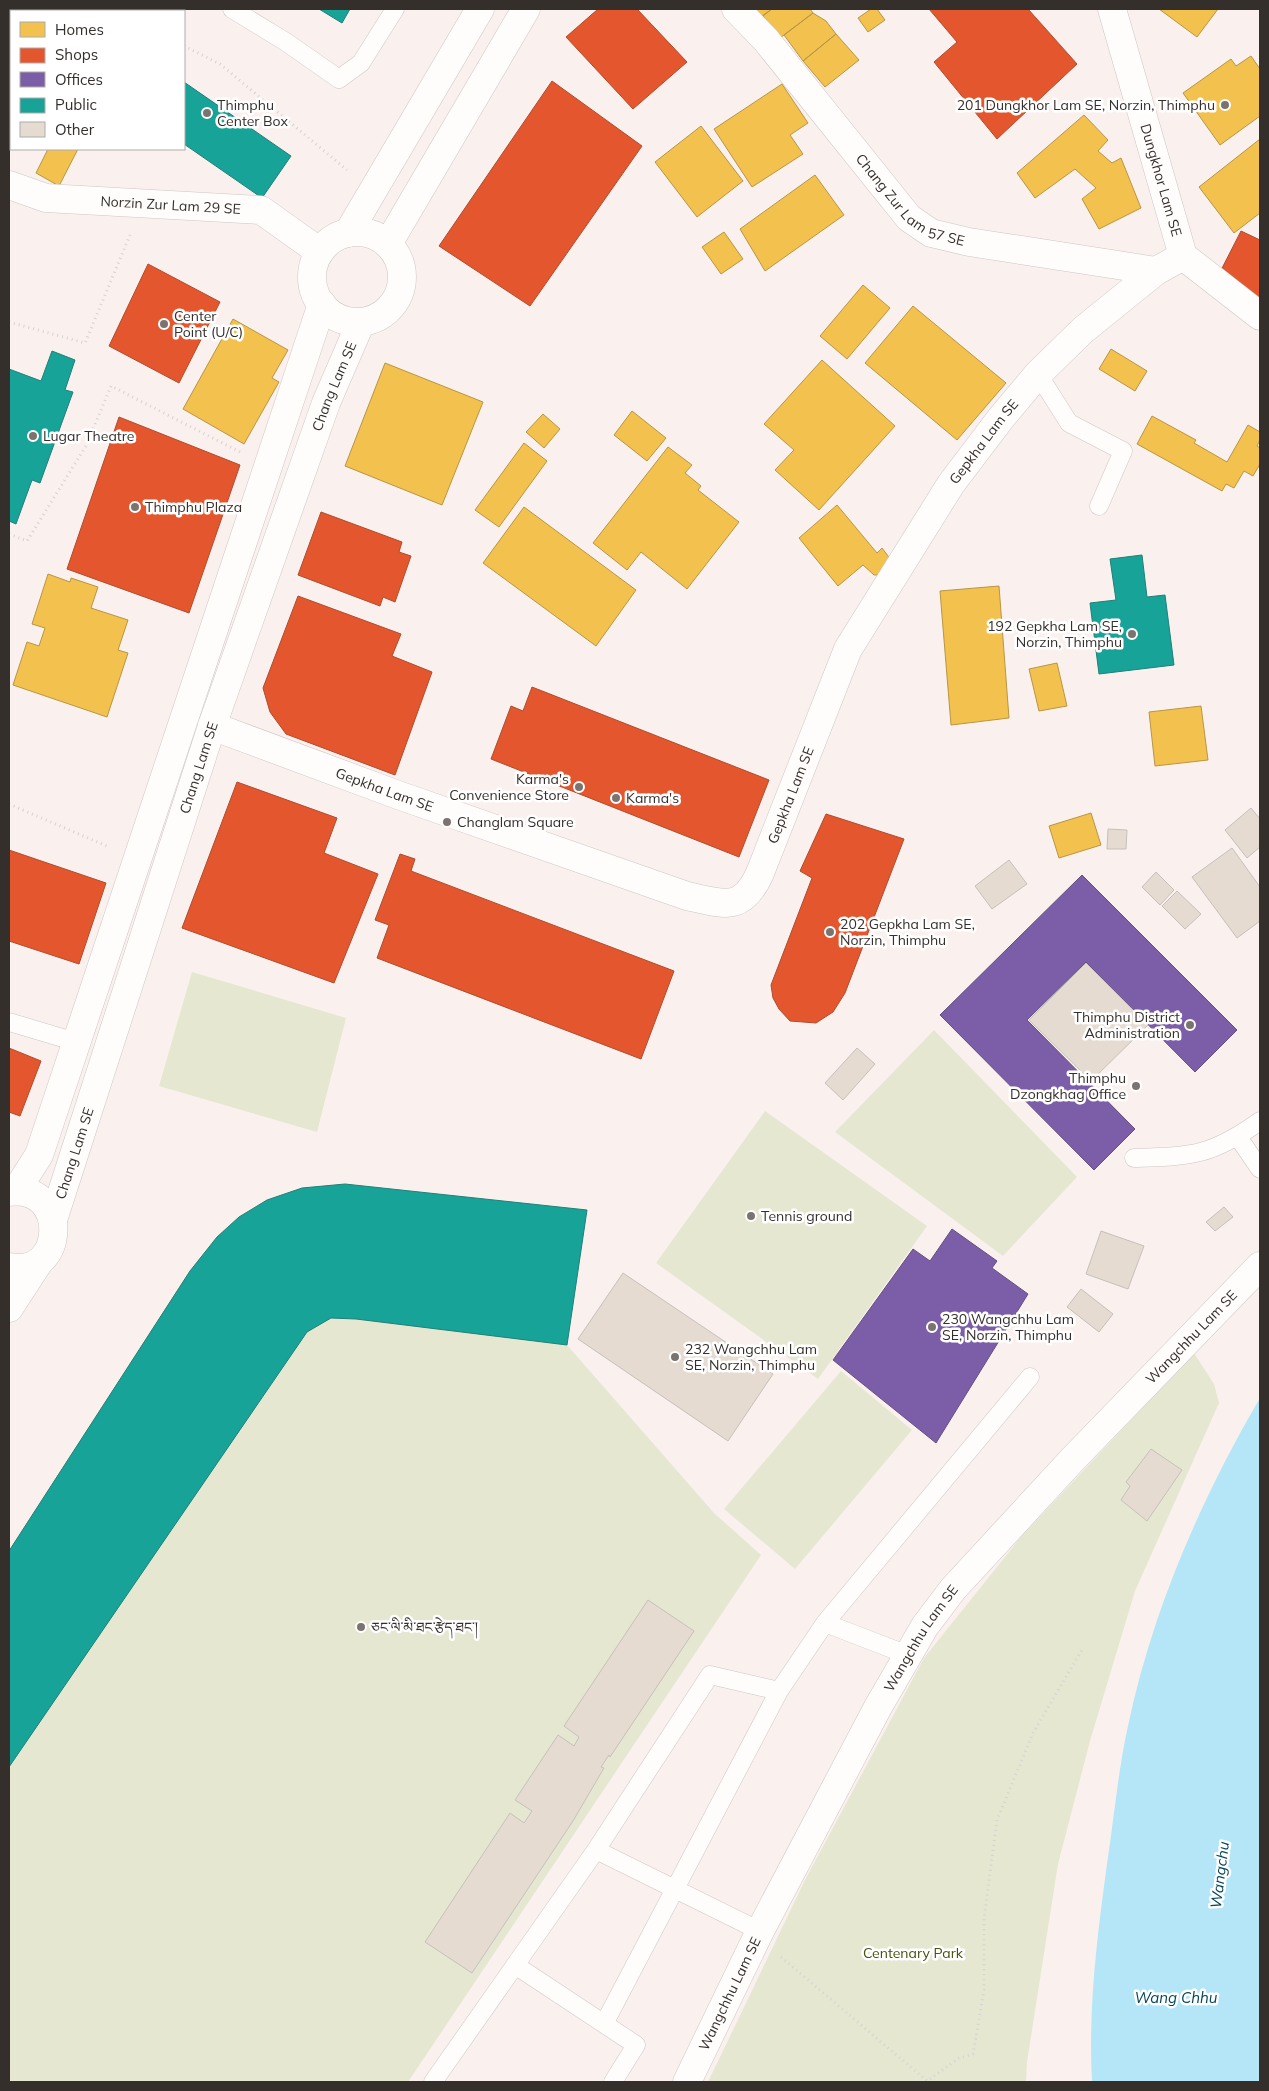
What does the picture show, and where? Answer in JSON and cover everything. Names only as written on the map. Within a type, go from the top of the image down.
[{"type":"street","points":[[348,233],[480,9]]},
{"type":"street","points":[[388,244],[526,9]]},
{"type":"street","name":"Chang Zur Lam 57 SE","points":[[736,9],[773,48],[909,218],[931,233],[969,242],[1156,271]]},
{"type":"street","name":"Dungkhor Lam SE","points":[[1112,9],[1183,256]]},
{"type":"street","name":"Norzin Zur Lam 29 SE","points":[[9,185],[46,198],[260,210],[320,252]]},
{"type":"street","points":[[362,232],[376,236],[388,244],[398,258],[402,274],[400,290],[393,305],[380,315],[361,322],[341,319],[322,304],[312,284],[314,262],[320,252],[337,236],[348,233],[362,232]]},
{"type":"street","points":[[1183,256],[1260,316]]},
{"type":"street","name":"Gepkha Lam SE","points":[[212,726],[398,795],[687,896],[732,904],[744,899],[753,889],[760,873],[848,649],[951,484],[1001,418],[1038,374],[1083,330],[1156,271],[1183,256]]},
{"type":"street","points":[[12,1192],[39,1155],[322,304]]},
{"type":"street","name":"Chang Lam SE","points":[[38,1262],[47,1253],[52,1243],[55,1232],[53,1220],[212,726],[326,403],[361,322]]},
{"type":"street","points":[[12,1192],[28,1193],[40,1200],[48,1208],[53,1220]]},
{"type":"street","points":[[9,1267],[27,1267],[38,1262]]},
{"type":"street","points":[[9,1308],[38,1262]]},
{"type":"street","name":"Wangchhu Lam SE","points":[[687,2082],[767,1941],[924,1626],[954,1590],[1073,1459],[1260,1266]]},
{"type":"lane","points":[[232,9],[286,42],[339,79],[361,63],[395,9]]},
{"type":"lane","points":[[1038,374],[1069,423],[1123,451],[1099,506]]},
{"type":"lane","points":[[9,1022],[76,1042]]},
{"type":"lane","points":[[1134,1158],[1189,1156],[1218,1148],[1238,1137],[1260,1121]]},
{"type":"lane","points":[[1238,1137],[1260,1169]]},
{"type":"lane","points":[[605,2022],[780,1691],[825,1623],[1030,1377]]},
{"type":"lane","points":[[825,1623],[908,1655]]},
{"type":"lane","points":[[433,2082],[596,1850],[710,1675],[780,1691]]},
{"type":"lane","points":[[596,1850],[675,1889],[767,1941]]},
{"type":"lane","points":[[515,1965],[605,2022],[636,2045],[613,2082]]},
{"type":"path","points":[[185,46],[220,64],[373,191]]},
{"type":"path","points":[[9,322],[84,344],[143,203]]},
{"type":"path","points":[[9,534],[27,541],[86,446],[111,386],[268,466]]},
{"type":"path","points":[[9,804],[108,846],[136,861]]},
{"type":"path","points":[[767,1941],[926,2082],[959,2058],[973,2054],[984,1990],[984,1919],[997,1820],[1033,1733],[1083,1648]]},
{"type":"green space","points":[[192,972],[346,1018],[317,1132],[159,1086]]},
{"type":"green space","points":[[934,1030],[1077,1177],[1003,1256],[835,1132]]},
{"type":"green space","points":[[765,1111],[927,1226],[818,1379],[656,1263]]},
{"type":"green space","name":"ཅང་ལི་མི་ཐང་རྩེད་ཐང་།","points":[[587,1210],[567,1345],[714,1513],[761,1555],[408,2082],[9,2082],[9,1551],[190,1271],[217,1237],[239,1217]]},
{"type":"green space","name":"Centenary Park","points":[[1194,1353],[1214,1384],[1219,1403],[1135,1591],[1090,1741],[1058,1864],[1027,2062],[1026,2082],[708,2082],[805,1880],[924,1658],[1021,1537]]},
{"type":"green space","points":[[841,1371],[912,1430],[795,1569],[724,1509]]},
{"type":"water","name":"Wang Chhu","points":[[1260,1398],[1260,2082],[1092,2082],[1092,2000],[1100,1919],[1121,1760],[1138,1683],[1150,1640],[1181,1557],[1218,1476]]},
{"type":"building: Homes","points":[[9,9],[52,10],[10,10],[9,50]]},
{"type":"building: Homes","points":[[752,9],[772,9],[759,18]]},
{"type":"building: Homes","points":[[772,9],[810,9],[813,13],[780,38],[763,16]]},
{"type":"building: Homes","points":[[871,9],[877,9],[885,20],[868,32],[858,18]]},
{"type":"building: Homes","points":[[1159,9],[1218,9],[1197,37]]},
{"type":"building: Homes","points":[[813,13],[826,21],[836,34],[803,61],[784,35]]},
{"type":"building: Homes","points":[[836,34],[859,60],[825,87],[803,61]]},
{"type":"building: Homes","name":"201 Dungkhor Lam SE, Norzin, Thimphu","points":[[1251,56],[1260,69],[1260,116],[1220,145],[1183,93],[1231,59],[1236,66]]},
{"type":"building: Homes","points":[[782,84],[808,123],[790,135],[803,154],[752,187],[714,129]]},
{"type":"building: Homes","points":[[1084,115],[1108,140],[1098,151],[1112,163],[1121,158],[1141,208],[1099,229],[1082,199],[1096,188],[1075,169],[1035,198],[1017,173]]},
{"type":"building: Homes","points":[[701,126],[743,181],[697,217],[655,162]]},
{"type":"building: Homes","points":[[1260,139],[1260,213],[1234,233],[1199,187]]},
{"type":"building: Homes","points":[[48,150],[77,150],[59,186],[36,173]]},
{"type":"building: Homes","points":[[815,175],[844,215],[765,271],[740,229]]},
{"type":"building: Homes","points":[[724,232],[743,259],[721,274],[702,247]]},
{"type":"building: Homes","points":[[863,285],[890,308],[847,359],[820,336]]},
{"type":"building: Homes","points":[[913,306],[1006,383],[957,440],[865,363]]},
{"type":"building: Homes","points":[[233,319],[288,350],[272,378],[279,382],[244,444],[183,409]]},
{"type":"building: Homes","points":[[1111,349],[1147,371],[1135,391],[1099,369]]},
{"type":"building: Homes","points":[[822,360],[895,426],[819,510],[775,470],[794,450],[764,424]]},
{"type":"building: Homes","points":[[385,363],[483,402],[442,505],[345,466]]},
{"type":"building: Homes","points":[[632,411],[666,438],[647,461],[614,435]]},
{"type":"building: Homes","points":[[543,414],[560,429],[544,448],[526,432]]},
{"type":"building: Homes","points":[[1152,416],[1196,440],[1194,443],[1227,462],[1248,425],[1260,432],[1260,440],[1257,446],[1260,448],[1260,464],[1253,476],[1244,471],[1234,488],[1226,484],[1222,491],[1137,444]]},
{"type":"building: Homes","points":[[524,443],[547,461],[499,527],[475,510]]},
{"type":"building: Homes","points":[[668,447],[692,465],[685,473],[701,486],[698,490],[739,522],[687,589],[641,552],[627,570],[593,543]]},
{"type":"building: Homes","points":[[837,505],[877,553],[882,548],[891,560],[884,575],[874,575],[863,565],[838,586],[799,538]]},
{"type":"building: Homes","points":[[524,507],[636,590],[596,646],[483,563]]},
{"type":"building: Homes","points":[[48,574],[70,582],[71,578],[98,587],[91,608],[128,620],[118,650],[128,653],[107,717],[13,685],[27,642],[39,646],[45,628],[32,624]]},
{"type":"building: Homes","points":[[999,586],[1009,718],[951,725],[940,591]]},
{"type":"building: Homes","points":[[1057,663],[1067,706],[1039,711],[1029,669]]},
{"type":"building: Homes","points":[[1201,706],[1208,760],[1155,766],[1149,712]]},
{"type":"building: Homes","points":[[1091,813],[1101,845],[1059,858],[1049,826]]},
{"type":"building: Shops","points":[[598,9],[637,9],[687,62],[633,109],[566,37]]},
{"type":"building: Shops","points":[[929,9],[1028,9],[1077,64],[997,139],[934,62],[957,42]]},
{"type":"building: Shops","points":[[552,81],[642,146],[530,306],[439,246]]},
{"type":"building: Shops","points":[[1241,231],[1260,240],[1260,302],[1216,280]]},
{"type":"building: Shops","name":"Center Point (U/C)","points":[[148,264],[220,302],[179,383],[109,346]]},
{"type":"building: Shops","points":[[119,417],[240,465],[189,613],[67,569]]},
{"type":"building: Shops","points":[[321,512],[402,542],[399,552],[411,556],[395,602],[383,597],[380,606],[298,575]]},
{"type":"building: Shops","points":[[298,596],[401,634],[392,656],[432,672],[395,775],[286,734],[270,712],[263,688]]},
{"type":"building: Shops","points":[[532,687],[769,780],[739,857],[491,759],[511,706],[523,711]]},
{"type":"building: Shops","points":[[237,782],[337,818],[324,853],[378,874],[334,983],[182,928]]},
{"type":"building: Shops","name":"202 Gepkha Lam SE, Norzin, Thimphu","points":[[826,814],[904,839],[845,993],[833,1012],[816,1023],[790,1021],[779,1009],[773,998],[771,985],[812,878],[800,871]]},
{"type":"building: Shops","points":[[9,850],[106,883],[79,964],[9,941]]},
{"type":"building: Shops","points":[[400,854],[415,859],[411,871],[674,971],[641,1059],[377,958],[389,925],[375,920]]},
{"type":"building: Shops","points":[[9,1048],[41,1061],[20,1116],[9,1112]]},
{"type":"building: Offices","name":"Thimphu District Administration","points":[[1082,875],[1237,1030],[1195,1072],[1086,962],[1027,1020],[1135,1129],[1094,1170],[940,1015]]},
{"type":"building: Offices","name":"230 Wangchhu Lam SE, Norzin, Thimphu","points":[[952,1229],[997,1261],[992,1268],[1028,1294],[936,1443],[833,1360],[913,1249],[930,1261]]},
{"type":"building: Public","points":[[319,9],[350,9],[342,23]]},
{"type":"building: Public","name":"Thimphu Center Box","points":[[185,83],[291,156],[262,198],[185,145]]},
{"type":"building: Public","name":"Lugar Theatre","points":[[52,351],[75,360],[65,390],[73,392],[40,483],[32,480],[16,524],[9,521],[9,369],[41,381]]},
{"type":"building: Public","name":"192 Gepkha Lam SE, Norzin, Thimphu","points":[[1142,555],[1147,597],[1165,595],[1174,665],[1099,674],[1090,603],[1116,600],[1110,559]]},
{"type":"building: Public","points":[[345,1184],[587,1210],[567,1345],[356,1319],[331,1318],[307,1332],[9,1767],[9,1551],[190,1271],[217,1237],[239,1217],[267,1200],[302,1188]]},
{"type":"building: Other","points":[[1251,808],[1260,819],[1260,847],[1247,858],[1225,830]]},
{"type":"building: Other","points":[[1108,829],[1127,830],[1126,849],[1107,849]]},
{"type":"building: Other","points":[[1232,848],[1260,887],[1260,921],[1237,938],[1192,877]]},
{"type":"building: Other","points":[[1009,860],[1027,884],[992,909],[975,886]]},
{"type":"building: Other","points":[[1156,872],[1174,890],[1160,905],[1142,887]]},
{"type":"building: Other","points":[[1177,891],[1201,914],[1185,929],[1162,906]]},
{"type":"building: Other","points":[[1086,963],[1148,1025],[1091,1081],[1029,1020]]},
{"type":"building: Other","points":[[857,1048],[875,1064],[843,1100],[825,1083]]},
{"type":"building: Other","points":[[1224,1207],[1233,1217],[1215,1231],[1206,1222]]},
{"type":"building: Other","points":[[1101,1231],[1144,1246],[1128,1289],[1086,1274]]},
{"type":"building: Other","name":"232 Wangchhu Lam SE, Norzin, Thimphu","points":[[623,1273],[773,1374],[728,1441],[578,1339]]},
{"type":"building: Other","points":[[1081,1289],[1113,1314],[1099,1332],[1067,1307]]},
{"type":"building: Other","points":[[1151,1449],[1182,1470],[1147,1521],[1121,1500],[1130,1486],[1126,1482]]},
{"type":"building: Other","points":[[648,1600],[694,1631],[610,1757],[609,1755],[601,1767],[604,1768],[573,1821],[472,1973],[425,1942],[510,1813],[524,1823],[532,1811],[515,1800],[558,1735],[574,1746],[579,1737],[564,1726]]},
{"type":"place","name":"201 Dungkhor Lam SE, Norzin, Thimphu","points":[[1225,105]]},
{"type":"place","name":"Thimphu Center Box","points":[[207,113]]},
{"type":"place","name":"Center Point (U/C)","points":[[164,324]]},
{"type":"place","name":"Lugar Theatre","points":[[33,436]]},
{"type":"place","name":"Thimphu Plaza","points":[[135,507]]},
{"type":"place","name":"192 Gepkha Lam SE, Norzin, Thimphu","points":[[1132,634]]},
{"type":"place","name":"Karma's Convenience Store","points":[[579,787]]},
{"type":"place","name":"Karma's","points":[[616,798]]},
{"type":"place","name":"Changlam Square","points":[[447,822]]},
{"type":"place","name":"202 Gepkha Lam SE, Norzin, Thimphu","points":[[830,932]]},
{"type":"place","name":"Thimphu District Administration","points":[[1190,1025]]},
{"type":"place","name":"Thimphu Dzongkhag Office","points":[[1136,1086]]},
{"type":"place","name":"Tennis ground","points":[[751,1216]]},
{"type":"place","name":"230 Wangchhu Lam SE, Norzin, Thimphu","points":[[932,1327]]},
{"type":"place","name":"232 Wangchhu Lam SE, Norzin, Thimphu","points":[[675,1357]]},
{"type":"place","name":"ཅང་ལི་མི་ཐང་རྩེད་ཐང་།","points":[[361,1627]]},
{"type":"water label","name":"Wangchu","points":[[1220,1875]]}]
